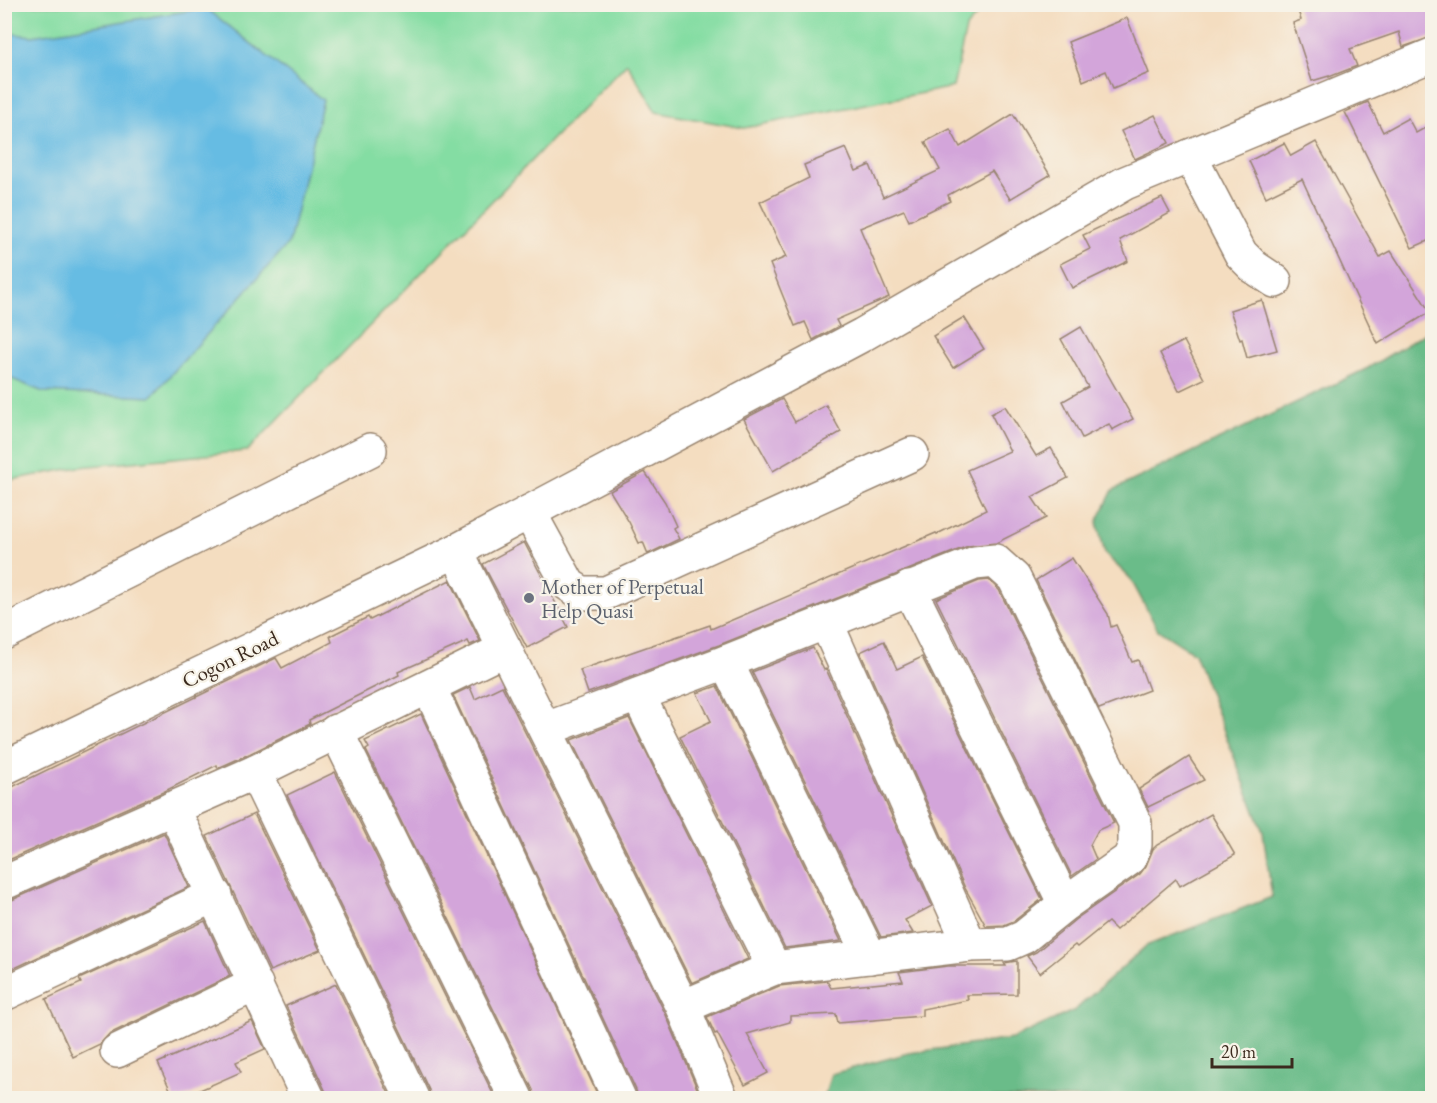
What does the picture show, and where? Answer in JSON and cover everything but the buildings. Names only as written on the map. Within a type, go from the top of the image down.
[{"type":"street","name":"Cogon Road","points":[[4,768],[456,550],[529,512],[862,335],[1125,183],[1432,55]]},
{"type":"street","points":[[1190,156],[1241,254],[1275,281]]},
{"type":"street","points":[[4,633],[370,450]]},
{"type":"street","points":[[529,512],[569,585],[582,593],[606,592],[912,454]]},
{"type":"street","points":[[456,550],[683,1007],[721,1098]]},
{"type":"street","points":[[546,729],[726,662],[975,563],[995,561],[1014,578],[1135,823],[1135,845],[1129,860],[1065,904],[1024,937],[1008,944],[970,945],[774,968],[683,1007]]},
{"type":"street","points":[[909,588],[1065,904]]},
{"type":"street","points":[[826,622],[970,945]]},
{"type":"street","points":[[4,883],[255,772],[505,649]]},
{"type":"street","points":[[726,662],[870,957]]},
{"type":"street","points":[[429,687],[619,1098]]},
{"type":"street","points":[[638,696],[774,968]]},
{"type":"street","points":[[336,731],[516,1098]]},
{"type":"street","points":[[255,772],[412,1098]]},
{"type":"street","points":[[173,808],[308,1098]]},
{"type":"street","points":[[4,994],[215,895]]},
{"type":"street","points":[[117,1050],[256,984]]},
{"type":"green space","points":[[5,5],[986,5],[966,28],[953,87],[744,128],[656,112],[627,63],[247,451],[79,467],[5,481]]},
{"type":"green space","points":[[1432,329],[1432,1098],[824,1098],[831,1074],[909,1053],[1012,1039],[1075,1010],[1146,946],[1272,897],[1263,832],[1194,653],[1158,630],[1130,578],[1105,554],[1097,522],[1113,490],[1368,368]]},
{"type":"water","points":[[206,8],[323,100],[289,243],[151,397],[43,392],[5,376],[5,33],[32,36]]},
{"type":"place","name":"Mother of Perpetual Help Quasi","points":[[529,598]]}]
